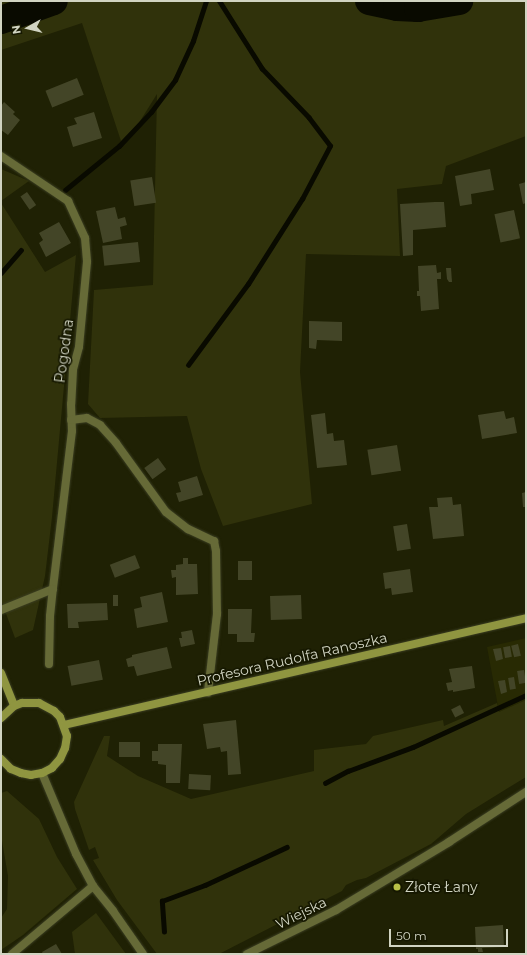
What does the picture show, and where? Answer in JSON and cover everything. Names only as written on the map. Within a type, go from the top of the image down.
[{"type":"street","name":"Pogodna","points":[[1,156],[68,201],[85,238],[87,262],[85,292],[79,347],[74,370],[67,474],[50,616],[49,664]]},
{"type":"street","points":[[71,420],[87,418],[100,425],[116,443],[166,512],[188,529],[214,541],[216,551],[217,614],[208,692]]},
{"type":"street","points":[[1,610],[53,589]]},
{"type":"street","name":"Profesora Rudolfa Ranoszka","points":[[64,725],[526,618]]},
{"type":"street","points":[[1,673],[14,706]]},
{"type":"street","points":[[1,718],[14,706],[31,702],[43,705],[54,711],[64,725],[66,736],[63,754],[52,768],[42,773],[31,775],[21,774],[11,769],[1,759]]},
{"type":"street","points":[[42,773],[76,854],[93,886],[113,911],[143,954]]},
{"type":"street","name":"Wiejska","points":[[247,954],[336,910],[448,842],[526,792]]},
{"type":"street","points":[[12,954],[93,886]]},
{"type":"shaded area","points":[[1,1],[526,1],[526,136],[446,166],[442,184],[397,189],[400,256],[306,254],[300,372],[312,504],[223,526],[201,469],[187,416],[100,418],[88,404],[94,290],[153,285],[157,94],[137,126],[121,141],[82,23],[1,50]]},
{"type":"shaded area","points":[[1,169],[29,181],[1,201]]},
{"type":"shaded area","points":[[1,203],[45,272],[76,255],[52,517],[45,576],[33,630],[15,638],[1,600]]},
{"type":"shaded area","points":[[526,638],[526,700],[499,712],[487,647]]},
{"type":"shaded area","points":[[526,700],[526,777],[466,814],[431,844],[366,878],[346,885],[342,891],[219,954],[157,954],[117,900],[93,860],[99,858],[95,847],[89,850],[75,809],[74,802],[104,736],[110,736],[107,756],[138,776],[191,799],[314,771],[314,750],[366,744],[373,736],[443,720],[444,726],[497,703],[499,712]]},
{"type":"shaded area","points":[[7,791],[39,819],[57,857],[77,889],[23,935],[1,950],[1,918],[7,909],[8,876],[1,835],[1,793]]},
{"type":"shaded area","points":[[96,913],[126,954],[75,954],[72,932]]},
{"type":"building","points":[[77,78],[84,95],[52,107],[45,91]]},
{"type":"building","points":[[4,102],[15,112],[13,114],[20,120],[8,135],[1,130],[1,106]]},
{"type":"building","points":[[94,112],[102,138],[73,147],[67,127],[77,124],[74,118]]},
{"type":"building","points":[[490,169],[494,190],[471,194],[472,204],[460,206],[455,176]]},
{"type":"building","points":[[152,177],[156,203],[134,206],[130,180]]},
{"type":"building","points":[[526,182],[526,203],[523,204],[519,184]]},
{"type":"building","points":[[27,192],[36,205],[30,210],[20,197]]},
{"type":"building","points":[[444,202],[446,227],[413,230],[413,255],[403,256],[400,204]]},
{"type":"building","points":[[115,207],[118,219],[125,217],[127,225],[120,227],[122,239],[103,243],[96,211]]},
{"type":"building","points":[[514,210],[520,238],[500,243],[494,214]]},
{"type":"building","points":[[59,222],[71,243],[46,257],[39,243],[43,240],[39,233]]},
{"type":"building","points":[[138,242],[140,262],[104,266],[102,246]]},
{"type":"building","points":[[436,265],[437,273],[441,272],[441,279],[437,279],[439,309],[421,311],[420,296],[417,296],[417,291],[419,291],[418,266]]},
{"type":"building","points":[[446,268],[451,268],[452,282],[449,282],[447,279]]},
{"type":"building","points":[[309,321],[342,322],[342,341],[317,340],[316,349],[309,348]]},
{"type":"building","points":[[504,411],[506,419],[514,417],[517,433],[482,439],[478,415]]},
{"type":"building","points":[[325,413],[327,434],[333,433],[334,441],[344,440],[347,465],[317,468],[311,415]]},
{"type":"building","points":[[397,445],[401,471],[371,475],[367,450]]},
{"type":"building","points":[[158,458],[166,469],[152,479],[144,468]]},
{"type":"building","points":[[197,476],[203,495],[179,502],[176,493],[181,492],[178,482]]},
{"type":"building","points":[[526,492],[526,507],[523,507],[522,493]]},
{"type":"building","points":[[452,497],[453,505],[461,504],[464,536],[433,539],[429,507],[438,507],[437,498]]},
{"type":"building","points":[[407,524],[411,549],[397,551],[393,526]]},
{"type":"building","points":[[135,555],[140,568],[115,578],[110,565]]},
{"type":"building","points":[[183,558],[188,558],[188,564],[197,564],[198,594],[176,595],[176,577],[172,578],[171,570],[176,570],[176,565],[183,564]]},
{"type":"building","points":[[238,561],[252,561],[252,580],[238,580]]},
{"type":"building","points":[[410,569],[413,592],[392,595],[391,588],[385,589],[383,573]]},
{"type":"building","points":[[162,592],[168,622],[137,628],[134,609],[142,607],[140,597]]},
{"type":"building","points":[[113,595],[118,595],[118,606],[113,606]]},
{"type":"building","points":[[301,595],[302,619],[271,620],[270,596]]},
{"type":"building","points":[[107,603],[108,620],[78,622],[79,628],[68,628],[67,604]]},
{"type":"building","points":[[228,609],[252,609],[251,633],[255,633],[254,642],[237,642],[237,634],[228,634]]},
{"type":"building","points":[[192,630],[195,644],[181,647],[179,638],[182,638],[181,632]]},
{"type":"building","points":[[518,644],[521,656],[514,657],[511,646]]},
{"type":"building","points":[[510,646],[512,657],[505,658],[503,647]]},
{"type":"building","points":[[167,647],[172,668],[137,676],[134,666],[128,667],[126,659],[132,657],[132,655]]},
{"type":"building","points":[[501,648],[503,659],[496,661],[493,649]]},
{"type":"building","points":[[99,660],[103,680],[71,686],[68,666]]},
{"type":"building","points":[[472,666],[475,688],[453,692],[453,690],[448,691],[446,683],[452,682],[449,669]]},
{"type":"building","points":[[524,670],[526,683],[519,684],[517,671]]},
{"type":"building","points":[[514,677],[516,689],[510,690],[508,678]]},
{"type":"building","points":[[505,680],[507,692],[501,694],[498,681]]},
{"type":"building","points":[[460,705],[464,713],[455,718],[451,710]]},
{"type":"building","points":[[236,720],[241,774],[228,775],[227,751],[221,752],[220,747],[207,749],[203,724]]},
{"type":"building","points":[[119,742],[140,742],[140,757],[119,757]]},
{"type":"building","points":[[158,744],[182,744],[180,783],[166,783],[166,765],[158,764],[158,761],[152,761],[152,751],[158,751]]},
{"type":"building","points":[[189,774],[211,775],[210,790],[188,789]]},
{"type":"building","points":[[503,925],[504,947],[482,948],[483,952],[478,952],[478,949],[476,949],[475,927]]},
{"type":"building","points":[[56,944],[62,954],[43,954],[42,952]]},
{"type":"waterway","points":[[1,20],[54,1]]},
{"type":"waterway","points":[[65,190],[119,146],[151,112],[175,80],[193,41],[206,1]]},
{"type":"waterway","points":[[188,365],[248,284],[302,199],[330,146],[309,118],[262,69],[219,1]]},
{"type":"waterway","points":[[369,1],[397,7],[418,8],[459,1]]},
{"type":"waterway","points":[[1,273],[21,250]]},
{"type":"waterway","points":[[325,783],[348,771],[413,747],[526,695]]},
{"type":"waterway","points":[[164,932],[162,901],[205,885],[287,847]]},
{"type":"place","name":"Złote Łany","points":[[397,887]]}]
